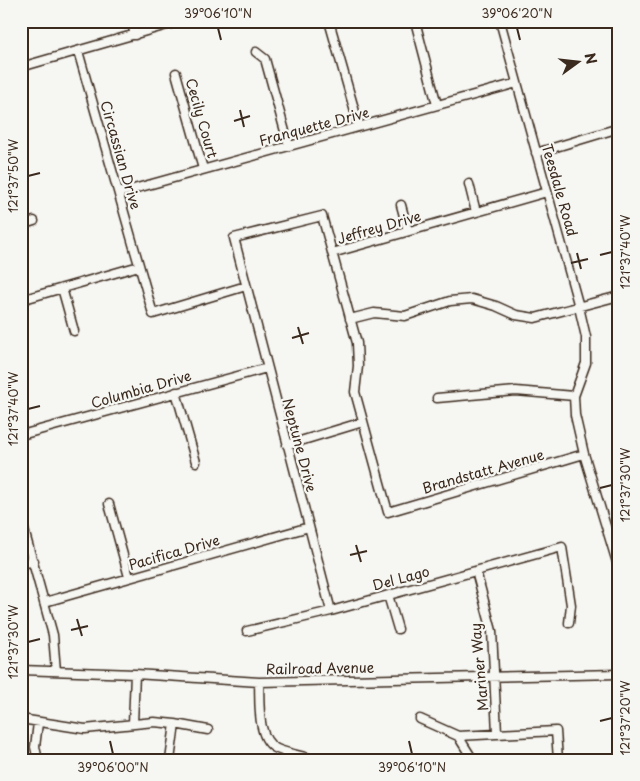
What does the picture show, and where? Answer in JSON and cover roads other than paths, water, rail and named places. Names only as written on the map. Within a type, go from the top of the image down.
[{"type":"street","points":[[131,21],[135,35]]},
{"type":"street","points":[[21,67],[181,21]]},
{"type":"street","points":[[330,21],[359,126]]},
{"type":"street","points":[[415,21],[438,104]]},
{"type":"street","name":"Teesdale Road","points":[[500,21],[580,307],[586,338],[586,363],[574,396],[575,415],[584,454],[619,569]]},
{"type":"street","name":"Circassian Drive","points":[[78,51],[139,266]]},
{"type":"street","points":[[256,52],[265,59],[289,146]]},
{"type":"street","name":"Cecily Court","points":[[176,73],[203,169]]},
{"type":"street","name":"Franquette Drive","points":[[118,193],[517,83]]},
{"type":"street","points":[[536,153],[619,129]]},
{"type":"street","points":[[469,184],[476,212]]},
{"type":"street","name":"Jeffrey Drive","points":[[246,286],[234,238],[322,216],[332,253],[548,192]]},
{"type":"street","points":[[401,205],[408,231]]},
{"type":"street","points":[[21,225],[34,221]]},
{"type":"street","points":[[287,445],[363,422],[355,392],[358,366],[357,344],[332,253]]},
{"type":"street","points":[[21,300],[139,266],[153,314],[246,286]]},
{"type":"street","name":"Neptune Drive","points":[[246,286],[331,611]]},
{"type":"street","points":[[62,288],[74,331]]},
{"type":"street","points":[[350,319],[374,313],[404,316],[450,302],[472,299],[496,306],[516,315],[536,318],[619,296]]},
{"type":"street","name":"Columbia Drive","points":[[21,436],[267,368]]},
{"type":"street","points":[[437,398],[516,391],[574,396]]},
{"type":"street","points":[[176,392],[196,462]]},
{"type":"street","name":"Brandstatt Avenue","points":[[363,422],[388,512],[584,454]]},
{"type":"street","points":[[108,504],[129,577]]},
{"type":"street","points":[[21,519],[53,635],[56,671]]},
{"type":"street","name":"Pacifica Drive","points":[[45,602],[309,527]]},
{"type":"street","points":[[608,533],[619,530]]},
{"type":"street","name":"Del Lago","points":[[247,631],[331,611],[562,547],[571,605],[569,623]]},
{"type":"street","points":[[21,564],[34,561]]},
{"type":"street","name":"Mariner Way","points":[[476,571],[492,631],[497,733]]},
{"type":"street","points":[[388,595],[398,630]]},
{"type":"street","name":"Railroad Avenue","points":[[21,670],[135,674],[259,682],[619,674]]},
{"type":"street","points":[[133,724],[135,674]]},
{"type":"street","points":[[259,682],[261,724],[267,741],[276,749],[315,760]]},
{"type":"street","points":[[21,719],[85,729],[154,722],[208,730]]},
{"type":"street","points":[[420,720],[458,736],[556,731],[558,760]]},
{"type":"street","points":[[38,723],[35,747],[38,760]]},
{"type":"street","points":[[170,760],[175,724]]},
{"type":"street","points":[[458,736],[473,760]]}]
